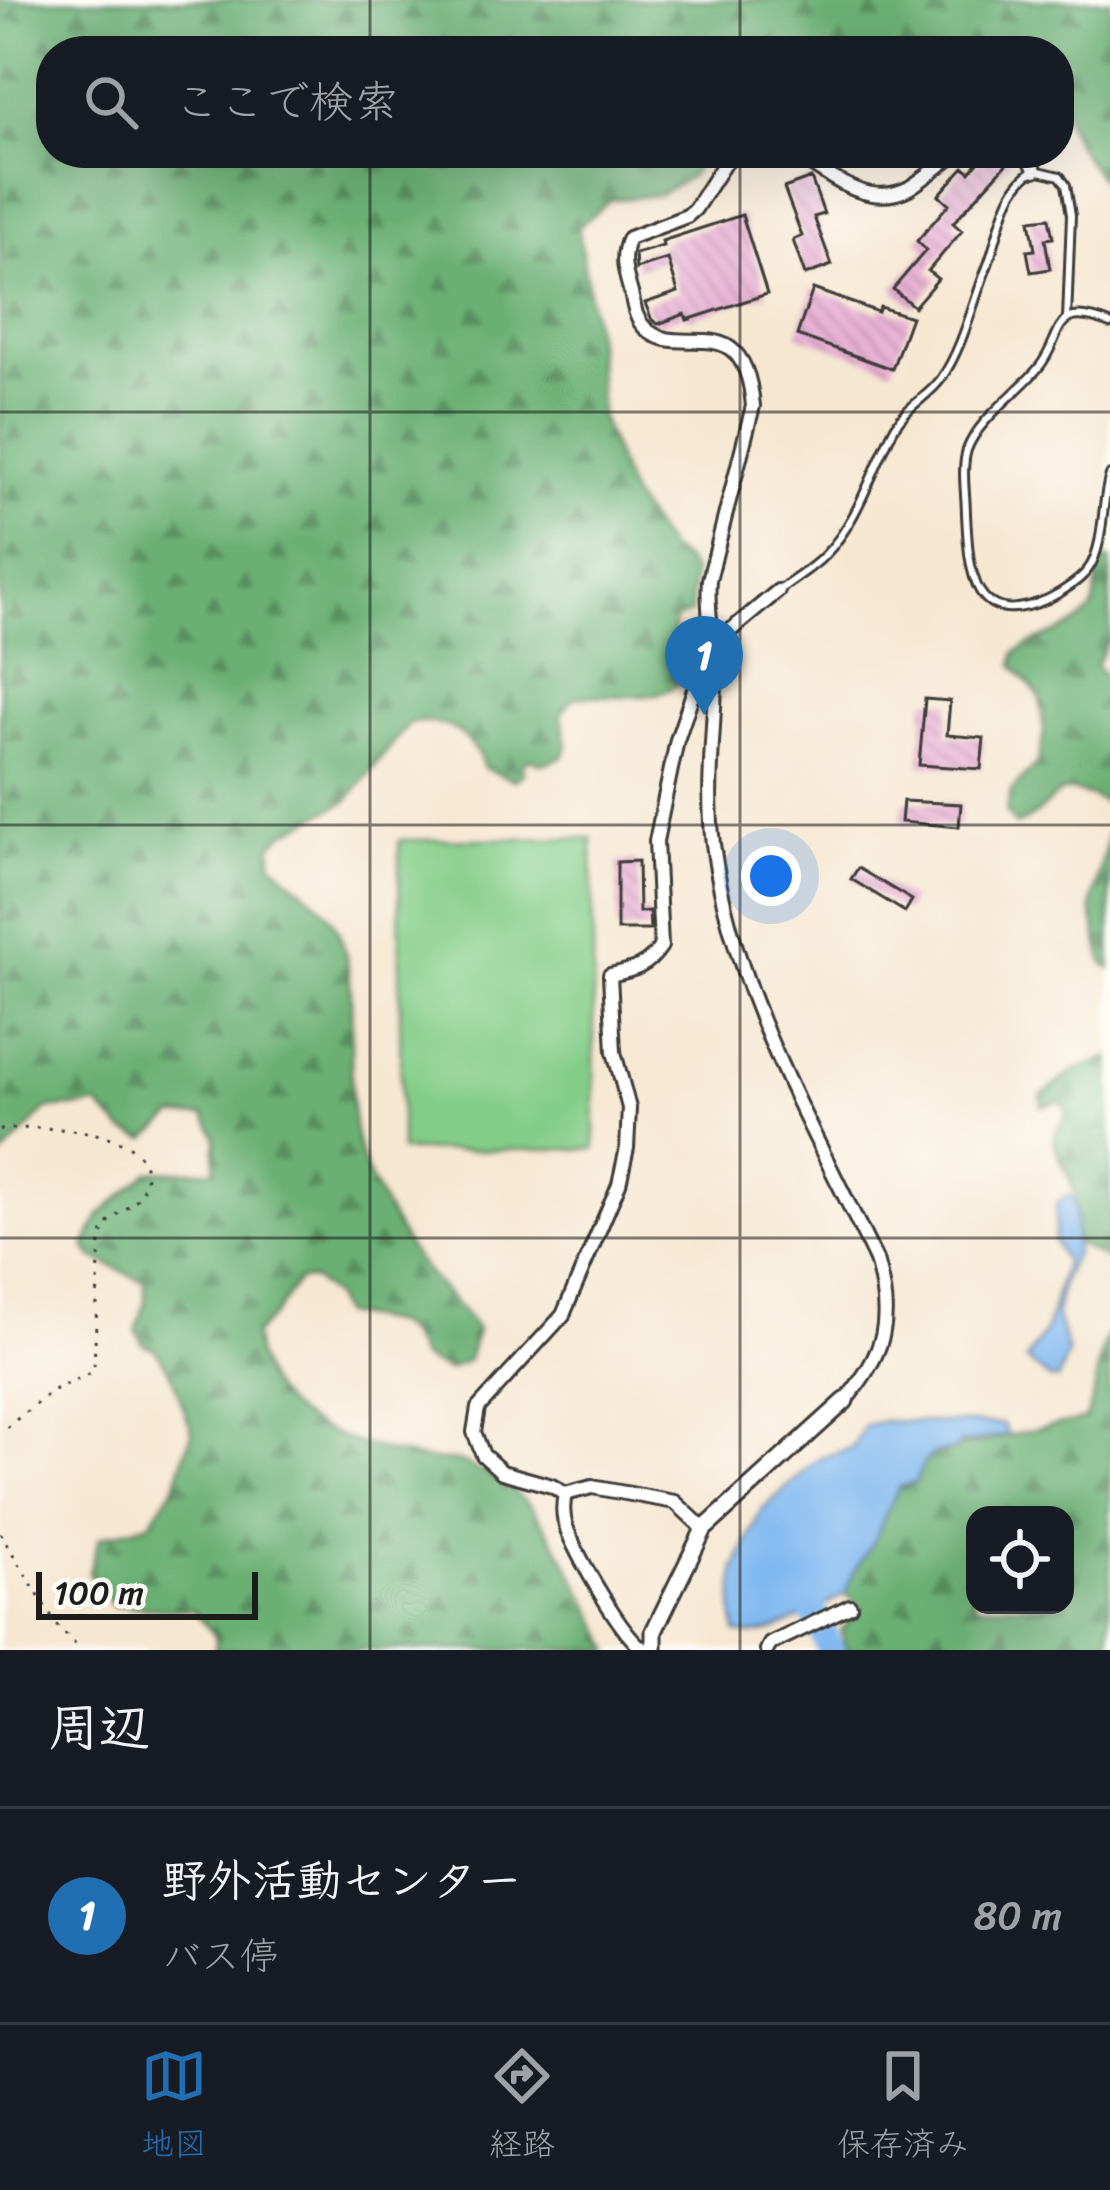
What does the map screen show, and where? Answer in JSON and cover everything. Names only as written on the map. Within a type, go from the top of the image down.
[{"type":"street","points":[[566,1494],[567,1530],[626,1634],[650,1650],[654,1631],[704,1528],[845,1400],[866,1374],[883,1340],[885,1292],[876,1260],[768,1034],[727,919],[712,837],[712,655],[707,605],[753,406],[750,381],[740,358],[723,344],[658,337],[646,331],[638,320],[622,262],[629,238],[687,216],[721,168]]},
{"type":"street","points":[[818,168],[851,188],[882,196],[914,185],[937,168]]},
{"type":"street","points":[[704,1528],[675,1502],[592,1487],[566,1494],[502,1472],[483,1455],[474,1432],[478,1408],[563,1315],[619,1184],[629,1108],[614,1052],[610,975],[638,968],[652,960],[661,946],[656,841],[665,784],[697,681],[725,635],[778,591]]},
{"type":"street","points":[[767,1650],[770,1644],[850,1606]]},
{"type":"lane","points":[[778,591],[824,557],[836,542],[860,505],[878,458],[898,424],[911,404],[940,381],[1018,181],[1035,170],[1060,176],[1070,199],[1067,320]]},
{"type":"lane","points":[[1110,324],[1084,317],[1058,326],[1042,364],[976,436],[965,457],[970,570],[976,590],[986,601],[1022,609],[1060,593],[1078,579],[1091,565],[1110,475]]},
{"type":"path","points":[[0,1130],[112,1136],[138,1153],[145,1166],[139,1198],[106,1221],[100,1240],[94,1365],[88,1375],[52,1390],[0,1433]]},
{"type":"path","points":[[0,1533],[57,1626],[81,1650]]},
{"type":"green space","points":[[0,0],[1110,0],[1110,190],[1074,139],[1074,36],[36,36],[36,168],[696,168],[659,195],[610,200],[578,227],[596,340],[601,418],[630,494],[668,549],[685,560],[693,573],[691,613],[675,620],[673,636],[683,678],[674,687],[648,696],[575,697],[561,713],[567,745],[564,756],[543,764],[529,759],[523,763],[523,774],[514,780],[484,768],[456,730],[434,723],[409,723],[347,801],[284,833],[272,845],[272,862],[323,909],[345,953],[352,1012],[352,1105],[364,1164],[416,1258],[477,1330],[468,1360],[447,1370],[421,1358],[408,1335],[395,1324],[341,1314],[332,1296],[313,1279],[298,1280],[276,1313],[254,1334],[259,1364],[272,1389],[313,1424],[366,1446],[463,1463],[516,1494],[549,1533],[611,1650],[215,1650],[216,1637],[194,1610],[113,1606],[89,1573],[99,1538],[150,1523],[175,1485],[192,1432],[171,1373],[136,1331],[145,1303],[145,1282],[92,1257],[85,1247],[100,1215],[149,1172],[215,1170],[216,1136],[205,1116],[174,1116],[146,1139],[124,1132],[98,1105],[46,1109],[0,1159]]},
{"type":"green space","points":[[1104,560],[1110,560],[1110,638],[1096,665],[1110,683],[1110,815],[1109,805],[1089,795],[1064,791],[1016,825],[1006,812],[1011,791],[1038,762],[1044,733],[1040,697],[1013,665],[1015,653],[1089,612]]},
{"type":"green space","points":[[1110,827],[1110,969],[1103,963],[1091,908]]},
{"type":"green space","points":[[592,838],[595,1149],[401,1151],[399,840]]},
{"type":"green space","points":[[1110,1057],[1108,1260],[1076,1243],[1074,1192],[1055,1143],[1066,1107],[1059,1102],[1042,1106],[1041,1096],[1075,1070]]},
{"type":"green space","points":[[1110,1332],[1110,1641],[1040,1650],[846,1650],[841,1630],[860,1610],[846,1594],[848,1582],[899,1487],[916,1482],[920,1467],[938,1451],[1085,1419]]},
{"type":"water","points":[[1067,1196],[1075,1207],[1075,1254],[1056,1313],[1068,1353],[1058,1379],[1050,1379],[1026,1360],[1047,1328],[1064,1262],[1054,1241],[1057,1203]]},
{"type":"water","points":[[883,1421],[1003,1424],[1008,1435],[934,1454],[916,1482],[899,1487],[846,1594],[776,1629],[736,1632],[735,1569],[760,1512],[818,1459],[853,1447],[865,1425]]},
{"type":"building","points":[[963,168],[970,172],[1003,168],[953,223],[962,231],[928,271],[938,279],[914,307],[893,289],[926,250],[917,241],[949,204],[939,195]]},
{"type":"building","points":[[811,178],[824,214],[814,217],[832,265],[805,275],[793,240],[802,236],[784,188]]},
{"type":"building","points":[[742,215],[767,294],[687,320],[685,314],[658,324],[652,320],[645,303],[678,292],[668,259],[636,269],[635,254]]},
{"type":"building","points":[[1049,218],[1053,238],[1045,239],[1050,269],[1031,272],[1027,251],[1035,250],[1030,220]]},
{"type":"building","points":[[813,289],[878,312],[880,307],[911,317],[892,369],[797,335]]},
{"type":"building","points":[[925,699],[950,701],[947,735],[984,738],[981,769],[919,765]]},
{"type":"building","points":[[903,801],[961,804],[959,827],[901,822]]},
{"type":"building","points":[[638,861],[639,912],[649,911],[650,930],[617,930],[617,862]]},
{"type":"building","points":[[858,868],[912,900],[905,912],[851,879]]},
{"type":"waterway","points":[[803,1580],[802,1588],[831,1650]]},
{"type":"place","name":"野外活動センター","points":[[704,715]]}]
